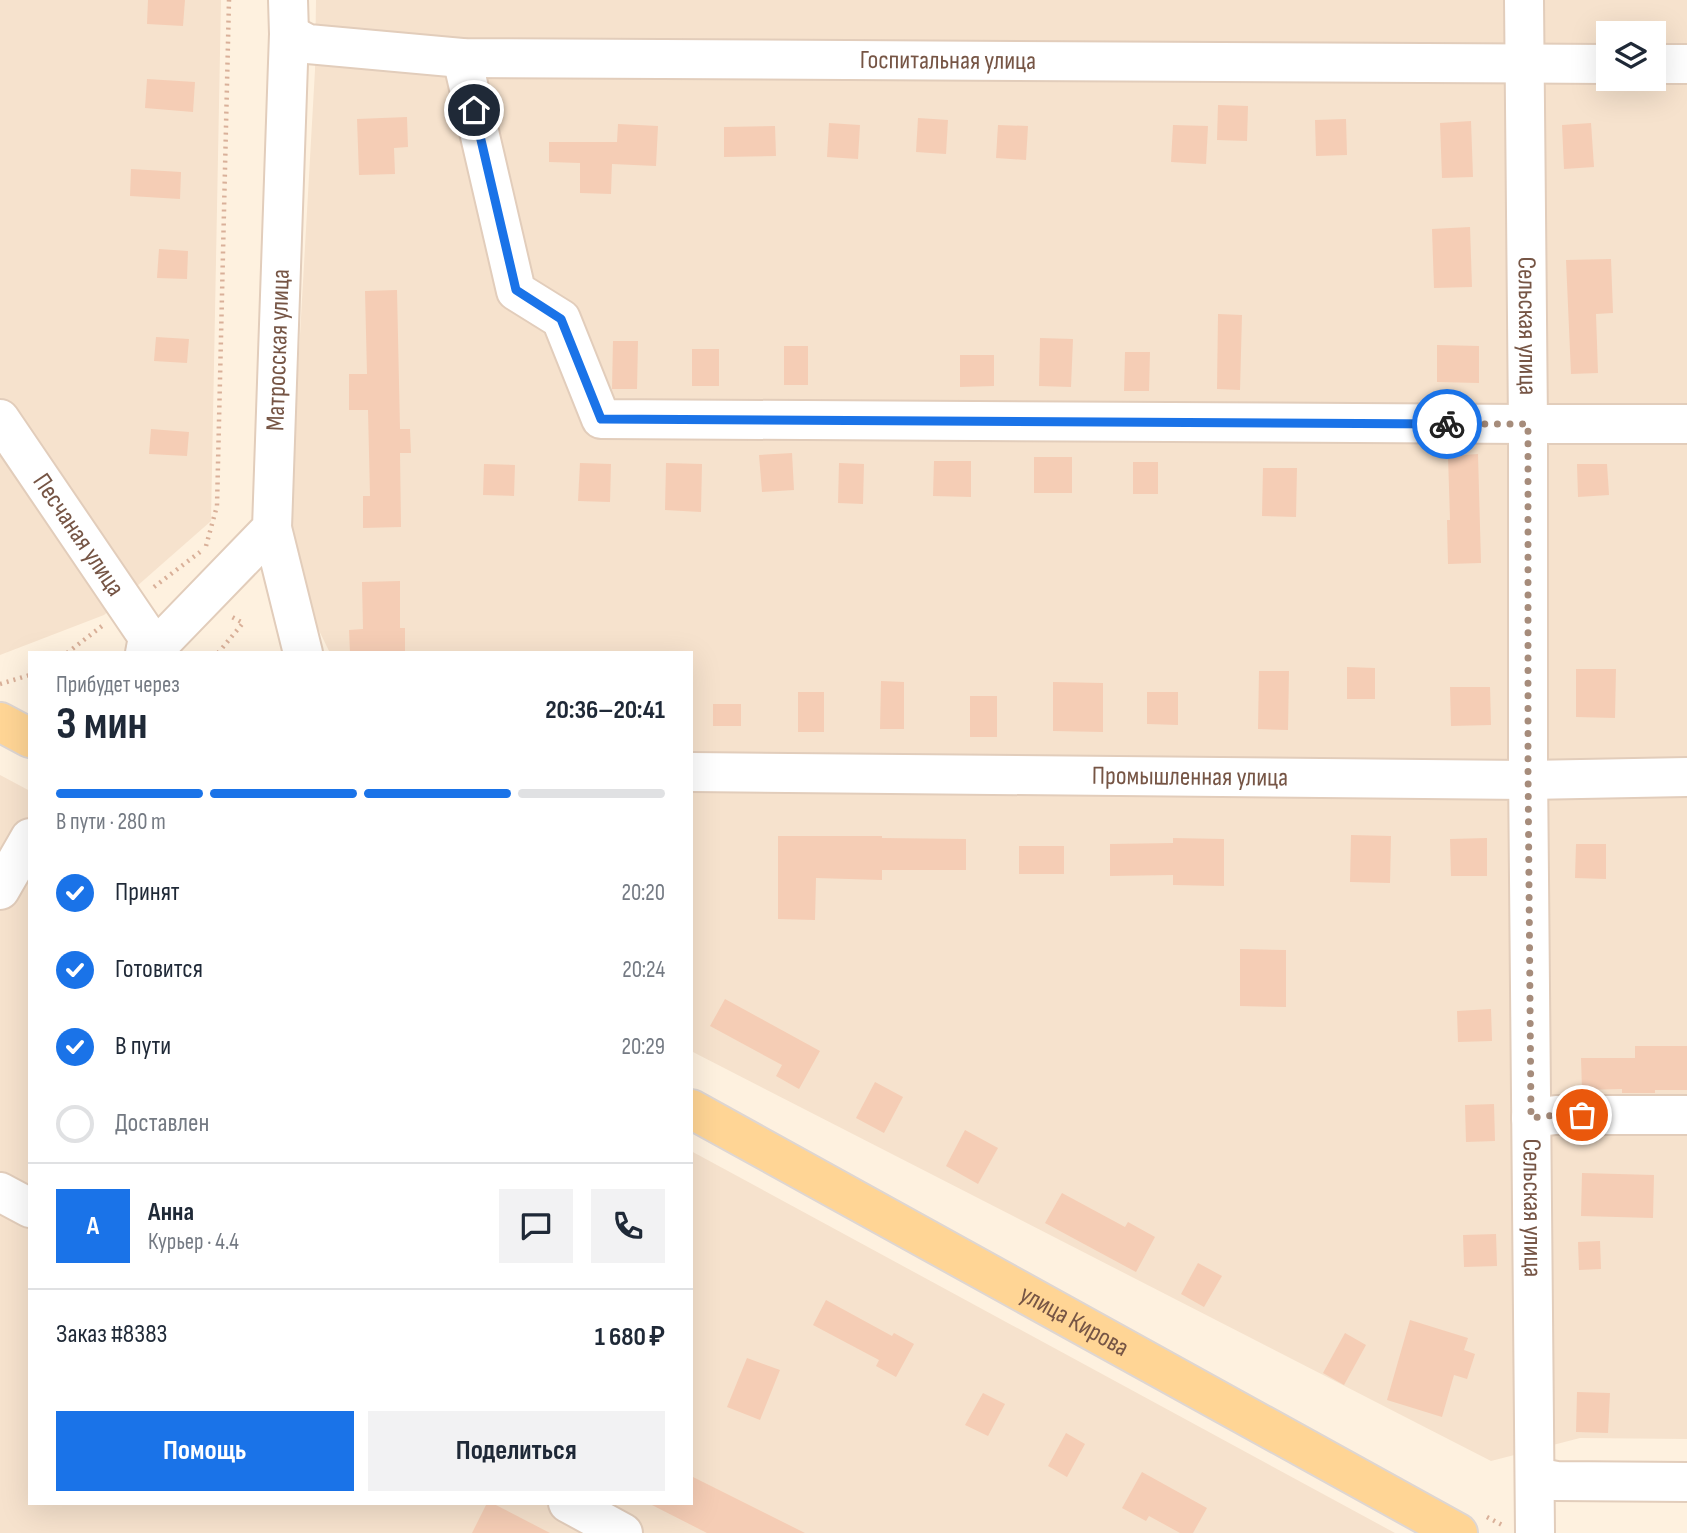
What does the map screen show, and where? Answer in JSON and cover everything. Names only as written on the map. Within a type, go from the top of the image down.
[{"type":"main road","points":[[0,722],[28,737]]},
{"type":"main road","name":"улица Кирова","points":[[693,1109],[1458,1533]]},
{"type":"street","name":"Сельская улица","points":[[1524,0],[1535,1533]]},
{"type":"street","name":"Госпитальная улица","points":[[288,17],[308,44],[463,58],[1596,64]]},
{"type":"street","name":"Матросская улица","points":[[288,17],[272,528],[303,651]]},
{"type":"street","points":[[463,58],[516,290],[561,319],[601,419],[1687,424]]},
{"type":"street","points":[[1666,64],[1687,64]]},
{"type":"street","name":"Песчаная улица","points":[[0,419],[148,637],[145,651]]},
{"type":"street","points":[[153,651],[272,528]]},
{"type":"street","name":"Промышленная улица","points":[[693,772],[1528,780],[1687,778]]},
{"type":"street","points":[[0,890],[28,841]]},
{"type":"street","points":[[1531,1118],[1556,1115],[1687,1115]]},
{"type":"street","points":[[0,1192],[28,1207]]},
{"type":"street","points":[[1535,1477],[1556,1481],[1687,1482]]},
{"type":"street","points":[[572,1505],[623,1533]]},
{"type":"path","points":[[69,651],[206,547],[217,506],[229,0]]},
{"type":"path","points":[[0,684],[28,676]]},
{"type":"shaded area","points":[[0,0],[221,0],[211,521],[104,615],[0,655]]},
{"type":"shaded area","points":[[316,0],[1687,0],[1687,1439],[1580,1438],[1491,1461],[693,1052],[693,651],[329,651],[287,565],[315,70]]},
{"type":"shaded area","points":[[0,775],[28,790],[28,1505],[693,1505],[693,1152],[1395,1533],[0,1533]]},
{"type":"building","points":[[148,0],[185,0],[183,26],[147,24]]},
{"type":"building","points":[[147,79],[195,82],[193,112],[145,108]]},
{"type":"building","points":[[1218,105],[1248,106],[1247,141],[1217,140]]},
{"type":"building","points":[[407,117],[408,147],[394,148],[395,174],[359,175],[357,119]]},
{"type":"building","points":[[918,118],[948,120],[946,154],[916,152]]},
{"type":"building","points":[[1346,119],[1347,155],[1316,156],[1315,120]]},
{"type":"building","points":[[1471,121],[1473,177],[1442,178],[1440,123]]},
{"type":"building","points":[[829,123],[860,125],[858,159],[827,157]]},
{"type":"building","points":[[1591,123],[1594,167],[1564,169],[1562,125]]},
{"type":"building","points":[[618,124],[658,126],[656,166],[612,164],[611,194],[580,193],[580,163],[549,162],[549,142],[617,142]]},
{"type":"building","points":[[998,125],[1028,126],[1026,160],[996,158]]},
{"type":"building","points":[[1173,125],[1208,126],[1206,164],[1171,162]]},
{"type":"building","points":[[775,126],[776,156],[724,157],[724,127]]},
{"type":"building","points":[[131,169],[181,172],[180,199],[130,196]]},
{"type":"building","points":[[1470,227],[1472,287],[1434,288],[1432,229]]},
{"type":"building","points":[[159,249],[188,251],[187,279],[157,278]]},
{"type":"building","points":[[1611,259],[1613,313],[1596,314],[1598,373],[1571,374],[1566,260]]},
{"type":"building","points":[[397,290],[400,429],[410,429],[411,453],[400,453],[401,527],[363,528],[363,496],[370,496],[368,410],[349,410],[349,374],[367,374],[365,291]]},
{"type":"building","points":[[1218,314],[1242,315],[1240,390],[1217,389]]},
{"type":"building","points":[[156,337],[189,339],[187,363],[154,361]]},
{"type":"building","points":[[1040,338],[1073,339],[1071,387],[1039,386]]},
{"type":"building","points":[[613,341],[638,341],[637,389],[612,389]]},
{"type":"building","points":[[1437,345],[1479,346],[1479,383],[1437,382]]},
{"type":"building","points":[[784,346],[808,346],[808,385],[784,385]]},
{"type":"building","points":[[692,349],[719,349],[719,386],[692,386]]},
{"type":"building","points":[[1125,352],[1150,352],[1149,391],[1124,391]]},
{"type":"building","points":[[960,355],[994,355],[994,386],[960,387]]},
{"type":"building","points":[[151,429],[189,432],[187,456],[149,454]]},
{"type":"building","points":[[792,453],[794,490],[762,492],[759,455]]},
{"type":"building","points":[[1478,454],[1481,563],[1448,564],[1448,456]]},
{"type":"building","points":[[1034,457],[1072,457],[1072,493],[1034,493]]},
{"type":"building","points":[[934,461],[971,461],[971,497],[933,496]]},
{"type":"building","points":[[1133,462],[1158,462],[1158,494],[1133,494]]},
{"type":"building","points":[[580,463],[611,464],[610,502],[578,501]]},
{"type":"building","points":[[666,463],[702,464],[701,512],[665,510]]},
{"type":"building","points":[[839,463],[864,464],[863,504],[838,503]]},
{"type":"building","points":[[484,464],[515,465],[514,496],[483,495]]},
{"type":"building","points":[[1577,464],[1607,464],[1609,495],[1578,497]]},
{"type":"building","points":[[1263,468],[1297,468],[1296,517],[1262,516]]},
{"type":"building","points":[[400,581],[400,628],[405,628],[405,651],[350,651],[349,630],[363,629],[362,582]]},
{"type":"building","points":[[1347,667],[1375,668],[1375,699],[1347,699]]},
{"type":"building","points":[[1576,669],[1616,669],[1615,718],[1576,717]]},
{"type":"building","points":[[1259,671],[1289,671],[1288,730],[1258,729]]},
{"type":"building","points":[[881,681],[904,682],[904,729],[880,729]]},
{"type":"building","points":[[1053,682],[1103,683],[1103,732],[1053,731]]},
{"type":"building","points":[[1450,687],[1490,687],[1491,725],[1451,726]]},
{"type":"building","points":[[798,692],[824,692],[824,732],[798,732]]},
{"type":"building","points":[[1147,692],[1178,692],[1178,725],[1147,724]]},
{"type":"building","points":[[970,696],[997,696],[997,737],[970,737]]},
{"type":"building","points":[[713,704],[741,704],[741,726],[713,726]]},
{"type":"building","points":[[1351,835],[1391,836],[1390,883],[1350,882]]},
{"type":"building","points":[[778,836],[966,839],[966,870],[882,870],[882,880],[816,878],[815,920],[778,919]]},
{"type":"building","points":[[1173,838],[1224,839],[1224,886],[1173,885],[1173,875],[1110,876],[1110,844],[1173,843]]},
{"type":"building","points":[[1487,838],[1487,876],[1451,876],[1450,839]]},
{"type":"building","points":[[1576,844],[1606,844],[1606,879],[1575,878]]},
{"type":"building","points":[[1019,846],[1064,846],[1064,874],[1019,874]]},
{"type":"building","points":[[1240,949],[1286,950],[1286,1007],[1240,1006]]},
{"type":"building","points":[[725,999],[820,1051],[799,1089],[776,1076],[782,1065],[710,1026]]},
{"type":"building","points":[[1491,1009],[1492,1041],[1458,1042],[1457,1011]]},
{"type":"building","points":[[1635,1046],[1687,1046],[1687,1090],[1622,1093],[1622,1089],[1582,1090],[1581,1058],[1635,1058]]},
{"type":"building","points":[[875,1082],[903,1097],[884,1133],[856,1118]]},
{"type":"building","points":[[1494,1104],[1495,1141],[1466,1142],[1465,1105]]},
{"type":"building","points":[[965,1130],[998,1148],[978,1184],[946,1166]]},
{"type":"building","points":[[1582,1173],[1654,1175],[1653,1218],[1581,1216]]},
{"type":"building","points":[[1062,1193],[1125,1227],[1128,1222],[1155,1237],[1136,1272],[1045,1223]]},
{"type":"building","points":[[1496,1234],[1497,1266],[1464,1267],[1463,1235]]},
{"type":"building","points":[[1600,1241],[1601,1269],[1579,1270],[1578,1242]]},
{"type":"building","points":[[1198,1263],[1222,1276],[1204,1307],[1181,1294]]},
{"type":"building","points":[[826,1300],[892,1336],[894,1333],[914,1344],[896,1377],[876,1366],[879,1360],[813,1325]]},
{"type":"building","points":[[1410,1320],[1468,1338],[1464,1350],[1475,1354],[1467,1379],[1454,1375],[1442,1417],[1387,1400]]},
{"type":"building","points":[[1345,1333],[1366,1345],[1344,1385],[1323,1373]]},
{"type":"building","points":[[747,1358],[780,1370],[760,1420],[727,1407]]},
{"type":"building","points":[[1577,1392],[1610,1393],[1608,1433],[1576,1432]]},
{"type":"building","points":[[983,1393],[1005,1404],[988,1436],[965,1425]]},
{"type":"building","points":[[1066,1433],[1085,1444],[1067,1477],[1048,1466]]},
{"type":"building","points":[[1142,1472],[1207,1508],[1193,1533],[1180,1533],[1149,1516],[1146,1521],[1122,1508]]},
{"type":"building","points":[[693,1477],[805,1533],[707,1533],[652,1505],[693,1505]]},
{"type":"building","points":[[486,1505],[496,1505],[550,1533],[472,1533]]},
{"type":"way so far","points":[[1447,424],[1528,424],[1531,1118],[1582,1115]]},
{"type":"route","points":[[474,110],[516,290],[561,319],[601,419],[1447,424]]}]
